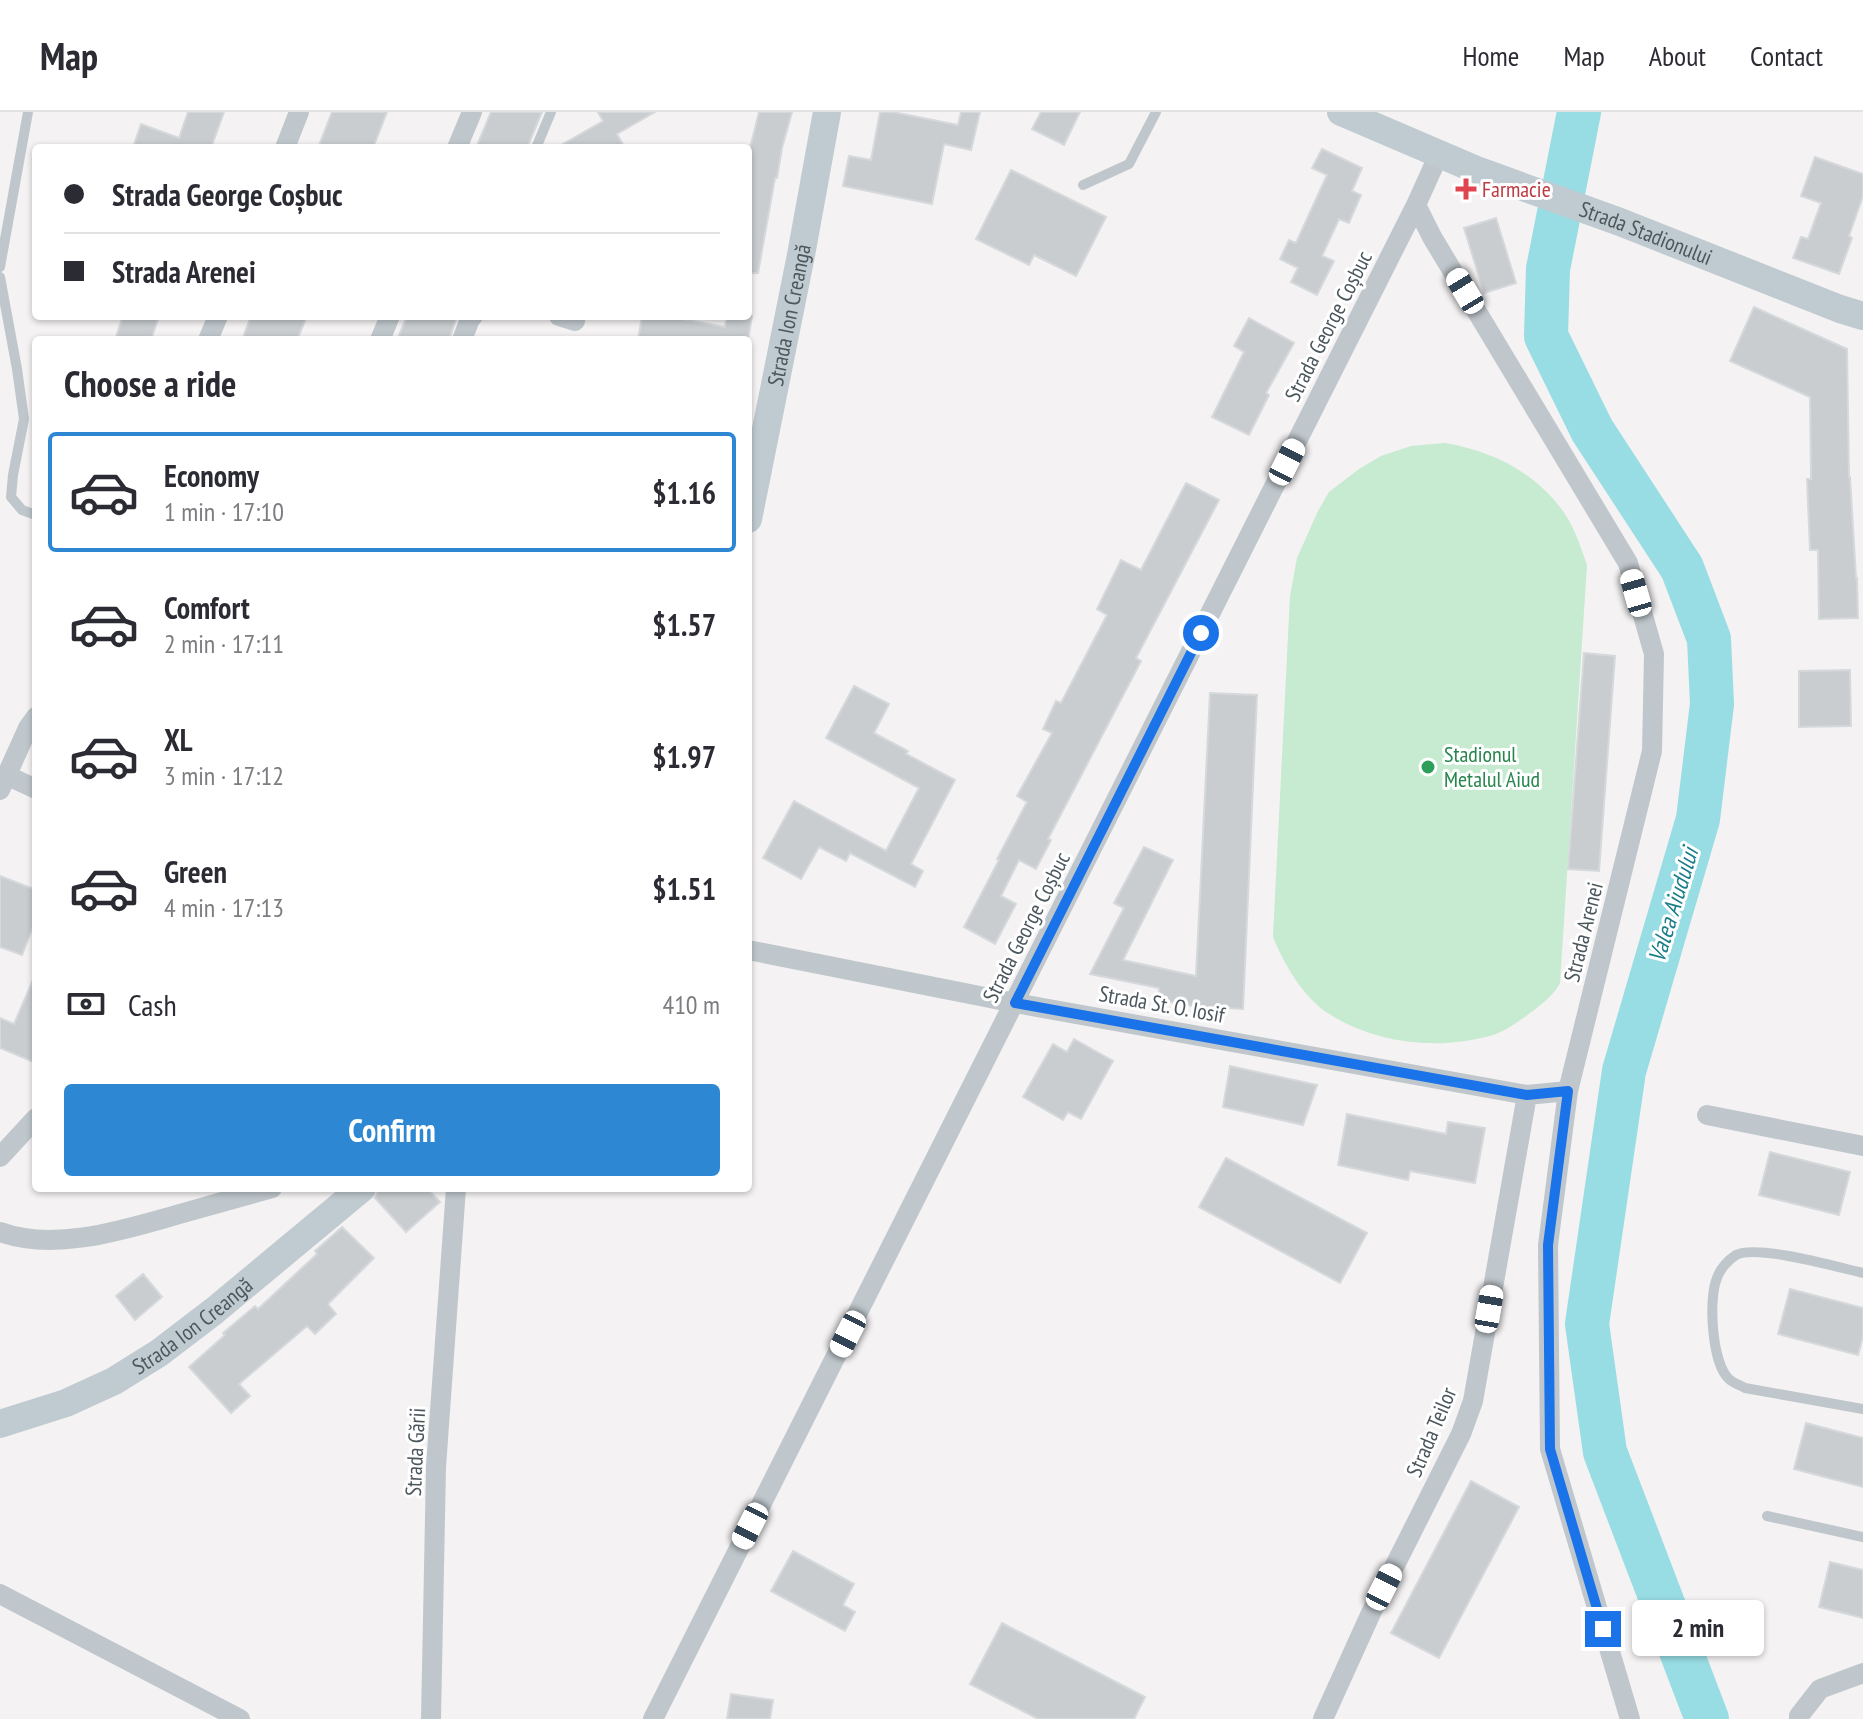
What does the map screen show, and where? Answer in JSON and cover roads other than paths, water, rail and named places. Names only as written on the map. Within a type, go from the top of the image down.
[{"type":"main road","name":"Strada Ion Creangă","points":[[752,499],[827,112]]},
{"type":"main road","name":"Strada Stadionului","points":[[1341,112],[1479,171],[1863,316]]},
{"type":"main road","name":"Strada Ion Creangă","points":[[0,1424],[66,1403],[114,1381],[159,1353],[357,1192]]},
{"type":"street","points":[[287,144],[299,112]]},
{"type":"street","points":[[459,144],[472,112]]},
{"type":"street","name":"Strada George Coșbuc","points":[[653,1719],[1439,154]]},
{"type":"street","name":"Strada Arenei","points":[[1416,205],[1628,563],[1654,654],[1652,751],[1568,1091],[1548,1245],[1550,1449],[1630,1719]]},
{"type":"street","points":[[32,722],[3,783],[32,788]]},
{"type":"street","name":"Strada St. O. Iosif","points":[[752,951],[1015,1003],[1527,1095],[1568,1091]]},
{"type":"street","name":"Strada Teilor","points":[[1323,1719],[1371,1613],[1461,1434],[1473,1401],[1527,1095]]},
{"type":"street","points":[[1707,1115],[1863,1146]]},
{"type":"street","points":[[0,1157],[32,1122]]},
{"type":"street","points":[[0,1232],[35,1239],[71,1238],[118,1231],[258,1192]]},
{"type":"street","name":"Strada Gării","points":[[431,1719],[436,1467],[456,1192]]},
{"type":"street","points":[[0,1594],[240,1719]]},
{"type":"street","points":[[1799,1719],[1820,1689],[1863,1673]]},
{"type":"lane","points":[[0,267],[28,112]]},
{"type":"lane","points":[[538,144],[551,112]]},
{"type":"lane","points":[[1083,185],[1129,164],[1156,112]]},
{"type":"lane","points":[[0,277],[24,419],[11,497],[22,510],[32,514]]},
{"type":"lane","points":[[1863,1273],[1761,1252],[1738,1254],[1725,1265],[1716,1280],[1712,1311],[1718,1360],[1728,1378],[1745,1388],[1863,1409]]},
{"type":"lane","points":[[1767,1516],[1863,1537]]},
{"type":"waterway","name":"Valea Aiudului","points":[[1579,112],[1548,269],[1546,336],[1592,430],[1682,568],[1709,639],[1712,704],[1698,819],[1624,1071],[1587,1324],[1605,1452],[1707,1719]]},
{"type":"place","name":"Farmacie","points":[[1466,189]]},
{"type":"place","name":"Stadionul Metalul Aiud","points":[[1428,767]]}]
